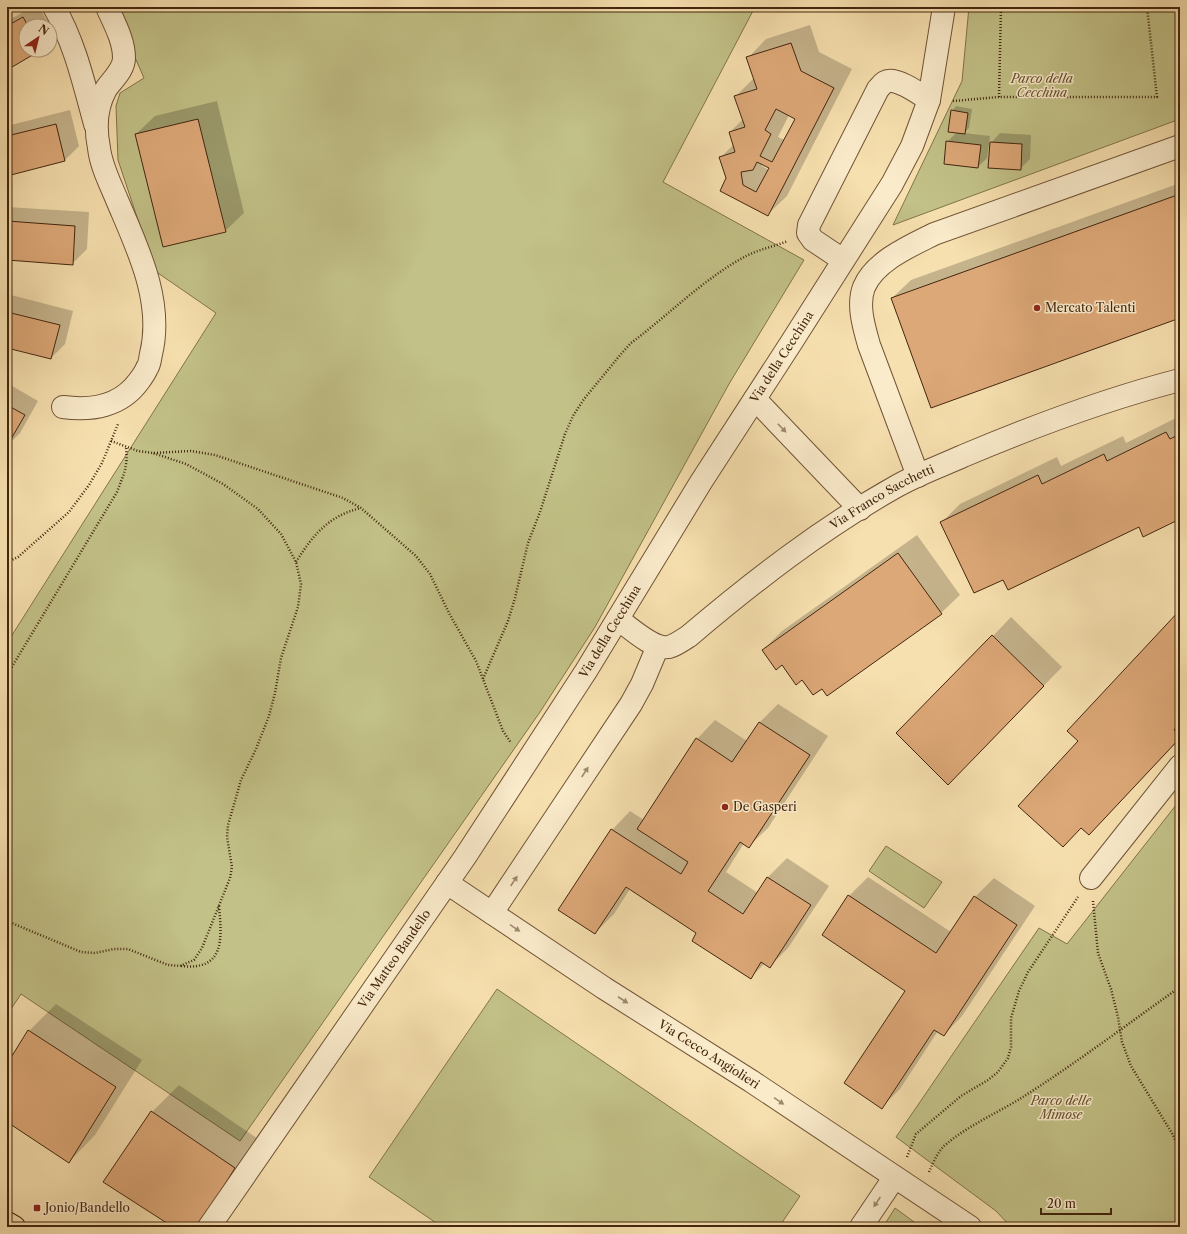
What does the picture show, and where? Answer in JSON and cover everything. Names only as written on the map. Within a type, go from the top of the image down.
[{"type":"main road","points":[[7,1222],[14,1227]]},
{"type":"street","points":[[97,130],[99,108],[106,89],[118,74],[125,60],[122,43],[107,7]]},
{"type":"street","name":"Via della Cecchina","points":[[574,688],[618,619],[701,482],[899,172],[918,132],[929,100],[944,7]]},
{"type":"street","points":[[62,12],[76,53],[97,130],[99,149],[106,175],[137,246],[150,284],[155,317],[154,344],[148,368],[134,387],[118,401],[97,408],[63,408]]},
{"type":"street","points":[[843,260],[813,240],[808,233],[809,225],[878,89],[884,82],[892,80],[929,100]]},
{"type":"street","points":[[918,476],[863,324],[861,303],[864,288],[872,274],[905,248],[934,234],[1180,146]]},
{"type":"street","name":"Via Franco Sacchetti","points":[[658,646],[669,647],[689,636],[810,540],[898,485],[1032,428],[1114,399],[1180,380]]},
{"type":"street","points":[[755,399],[860,509]]},
{"type":"street","points":[[492,913],[631,704],[642,684],[658,646],[618,619]]},
{"type":"street","name":"Via Matteo Bandello","points":[[209,1227],[447,883],[574,688]]},
{"type":"street","points":[[1091,878],[1180,766]]},
{"type":"street","name":"Via Cecco Angiolieri","points":[[447,883],[611,992],[758,1086],[918,1194],[970,1227]]},
{"type":"street","points":[[861,1227],[894,1178]]},
{"type":"path","points":[[999,97],[1001,7]]},
{"type":"path","points":[[952,101],[999,97],[1157,97],[1147,7]]},
{"type":"path","points":[[483,679],[508,621],[528,543],[540,512],[565,434],[573,416],[584,399],[632,343],[704,284],[726,268],[750,255],[808,233]]},
{"type":"path","points":[[7,562],[18,558],[69,512],[89,485],[102,463],[119,422]]},
{"type":"path","points":[[111,441],[138,451],[153,453],[192,451],[216,455],[343,498],[361,508],[416,556],[430,574],[449,613],[476,661],[508,741],[529,758]]},
{"type":"path","points":[[7,675],[117,492],[128,461],[126,447]]},
{"type":"path","points":[[153,453],[186,464],[223,484],[258,509],[281,534],[296,562],[301,584],[298,607],[281,658],[275,693],[269,716],[256,749],[241,780],[228,825],[227,837],[232,867],[230,878],[202,948],[194,960],[180,966]]},
{"type":"path","points":[[296,562],[310,540],[334,518],[348,511],[361,508]]},
{"type":"path","points":[[1091,878],[1098,953],[1111,989],[1122,1042],[1131,1066],[1173,1135],[1180,1151]]},
{"type":"path","points":[[894,1178],[907,1157],[916,1134],[961,1096],[988,1080],[998,1072],[1008,1058],[1011,1046],[1011,1018],[1019,992],[1028,972],[1091,878]]},
{"type":"path","points":[[7,921],[81,952],[95,953],[114,949],[128,949],[168,965],[193,968],[204,965],[213,958],[219,944],[221,930],[219,905]]},
{"type":"path","points":[[918,1194],[935,1158],[943,1147],[959,1135],[1025,1096],[1087,1055],[1180,987]]},
{"type":"green space","points":[[113,7],[755,7],[663,182],[804,260],[729,384],[595,627],[540,712],[240,1141],[21,994],[7,1015],[7,643],[216,313],[155,271],[118,160],[116,106],[120,93],[144,78]]},
{"type":"green space","name":"Parco della Cecchina","points":[[969,7],[1180,7],[1180,119],[893,225],[962,81]]},
{"type":"green space","name":"Parco delle Mimose","points":[[1180,800],[1180,1227],[1011,1227],[996,1211],[896,1137],[1039,928],[1067,944]]},
{"type":"green space","points":[[886,846],[942,882],[924,908],[869,871]]},
{"type":"green space","points":[[497,989],[800,1196],[779,1227],[442,1227],[369,1177]]},
{"type":"green space","points":[[895,1208],[921,1227],[883,1227]]},
{"type":"building","points":[[18,20],[18,58],[27,58],[7,70],[7,26]]},
{"type":"building","points":[[791,43],[801,71],[834,88],[768,216],[720,191],[726,178],[719,157],[735,152],[729,132],[745,127],[734,96],[757,89],[746,57]],"holes":[[[776,109],[795,119],[772,162],[760,156],[771,134],[765,130]],[[757,162],[769,168],[756,192],[743,185],[741,172],[753,170]]]},
{"type":"building","points":[[951,110],[968,113],[965,134],[948,132]]},
{"type":"building","points":[[198,119],[226,232],[163,247],[135,134]]},
{"type":"building","points":[[56,124],[65,161],[7,176],[7,136]]},
{"type":"building","points":[[946,141],[981,145],[978,168],[944,164]]},
{"type":"building","points":[[990,142],[1022,144],[1021,170],[988,168]]},
{"type":"building","name":"Mercato Talenti","points":[[1180,194],[1180,318],[931,408],[891,298]]},
{"type":"building","points":[[7,221],[75,226],[73,265],[7,260]]},
{"type":"building","points":[[7,312],[60,325],[51,359],[7,348]]},
{"type":"building","points":[[7,405],[25,415],[7,446]]},
{"type":"building","points":[[1166,432],[1170,439],[1180,434],[1180,519],[1143,537],[1139,527],[1008,590],[1003,580],[974,593],[940,522],[1038,475],[1042,484],[1104,454],[1107,461]]},
{"type":"building","points":[[898,553],[942,614],[827,696],[822,689],[813,695],[802,680],[796,685],[782,665],[776,670],[762,650]]},
{"type":"building","points":[[1180,610],[1180,723],[1174,730],[1180,738],[1089,835],[1081,828],[1063,847],[1018,806],[1078,741],[1067,731]]},
{"type":"building","points":[[992,635],[1044,686],[948,785],[896,733]]},
{"type":"building","points":[[759,722],[810,755],[749,848],[740,842],[708,891],[743,914],[767,877],[811,905],[770,968],[761,962],[751,979],[692,941],[696,933],[626,887],[595,934],[558,910],[611,829],[681,874],[688,862],[637,829],[696,738],[732,762]]},
{"type":"building","points":[[848,895],[936,953],[974,896],[1017,925],[944,1036],[934,1030],[882,1109],[844,1083],[905,991],[822,935]]},
{"type":"building","points":[[28,1030],[116,1087],[69,1163],[7,1122],[7,1064]]},
{"type":"building","points":[[151,1111],[235,1168],[198,1227],[173,1227],[103,1182]]},
{"type":"place","name":"Mercato Talenti","points":[[1037,308]]},
{"type":"place","name":"De Gasperi","points":[[725,807]]},
{"type":"place","name":"Jonio/Bandello","points":[[37,1208]]}]
